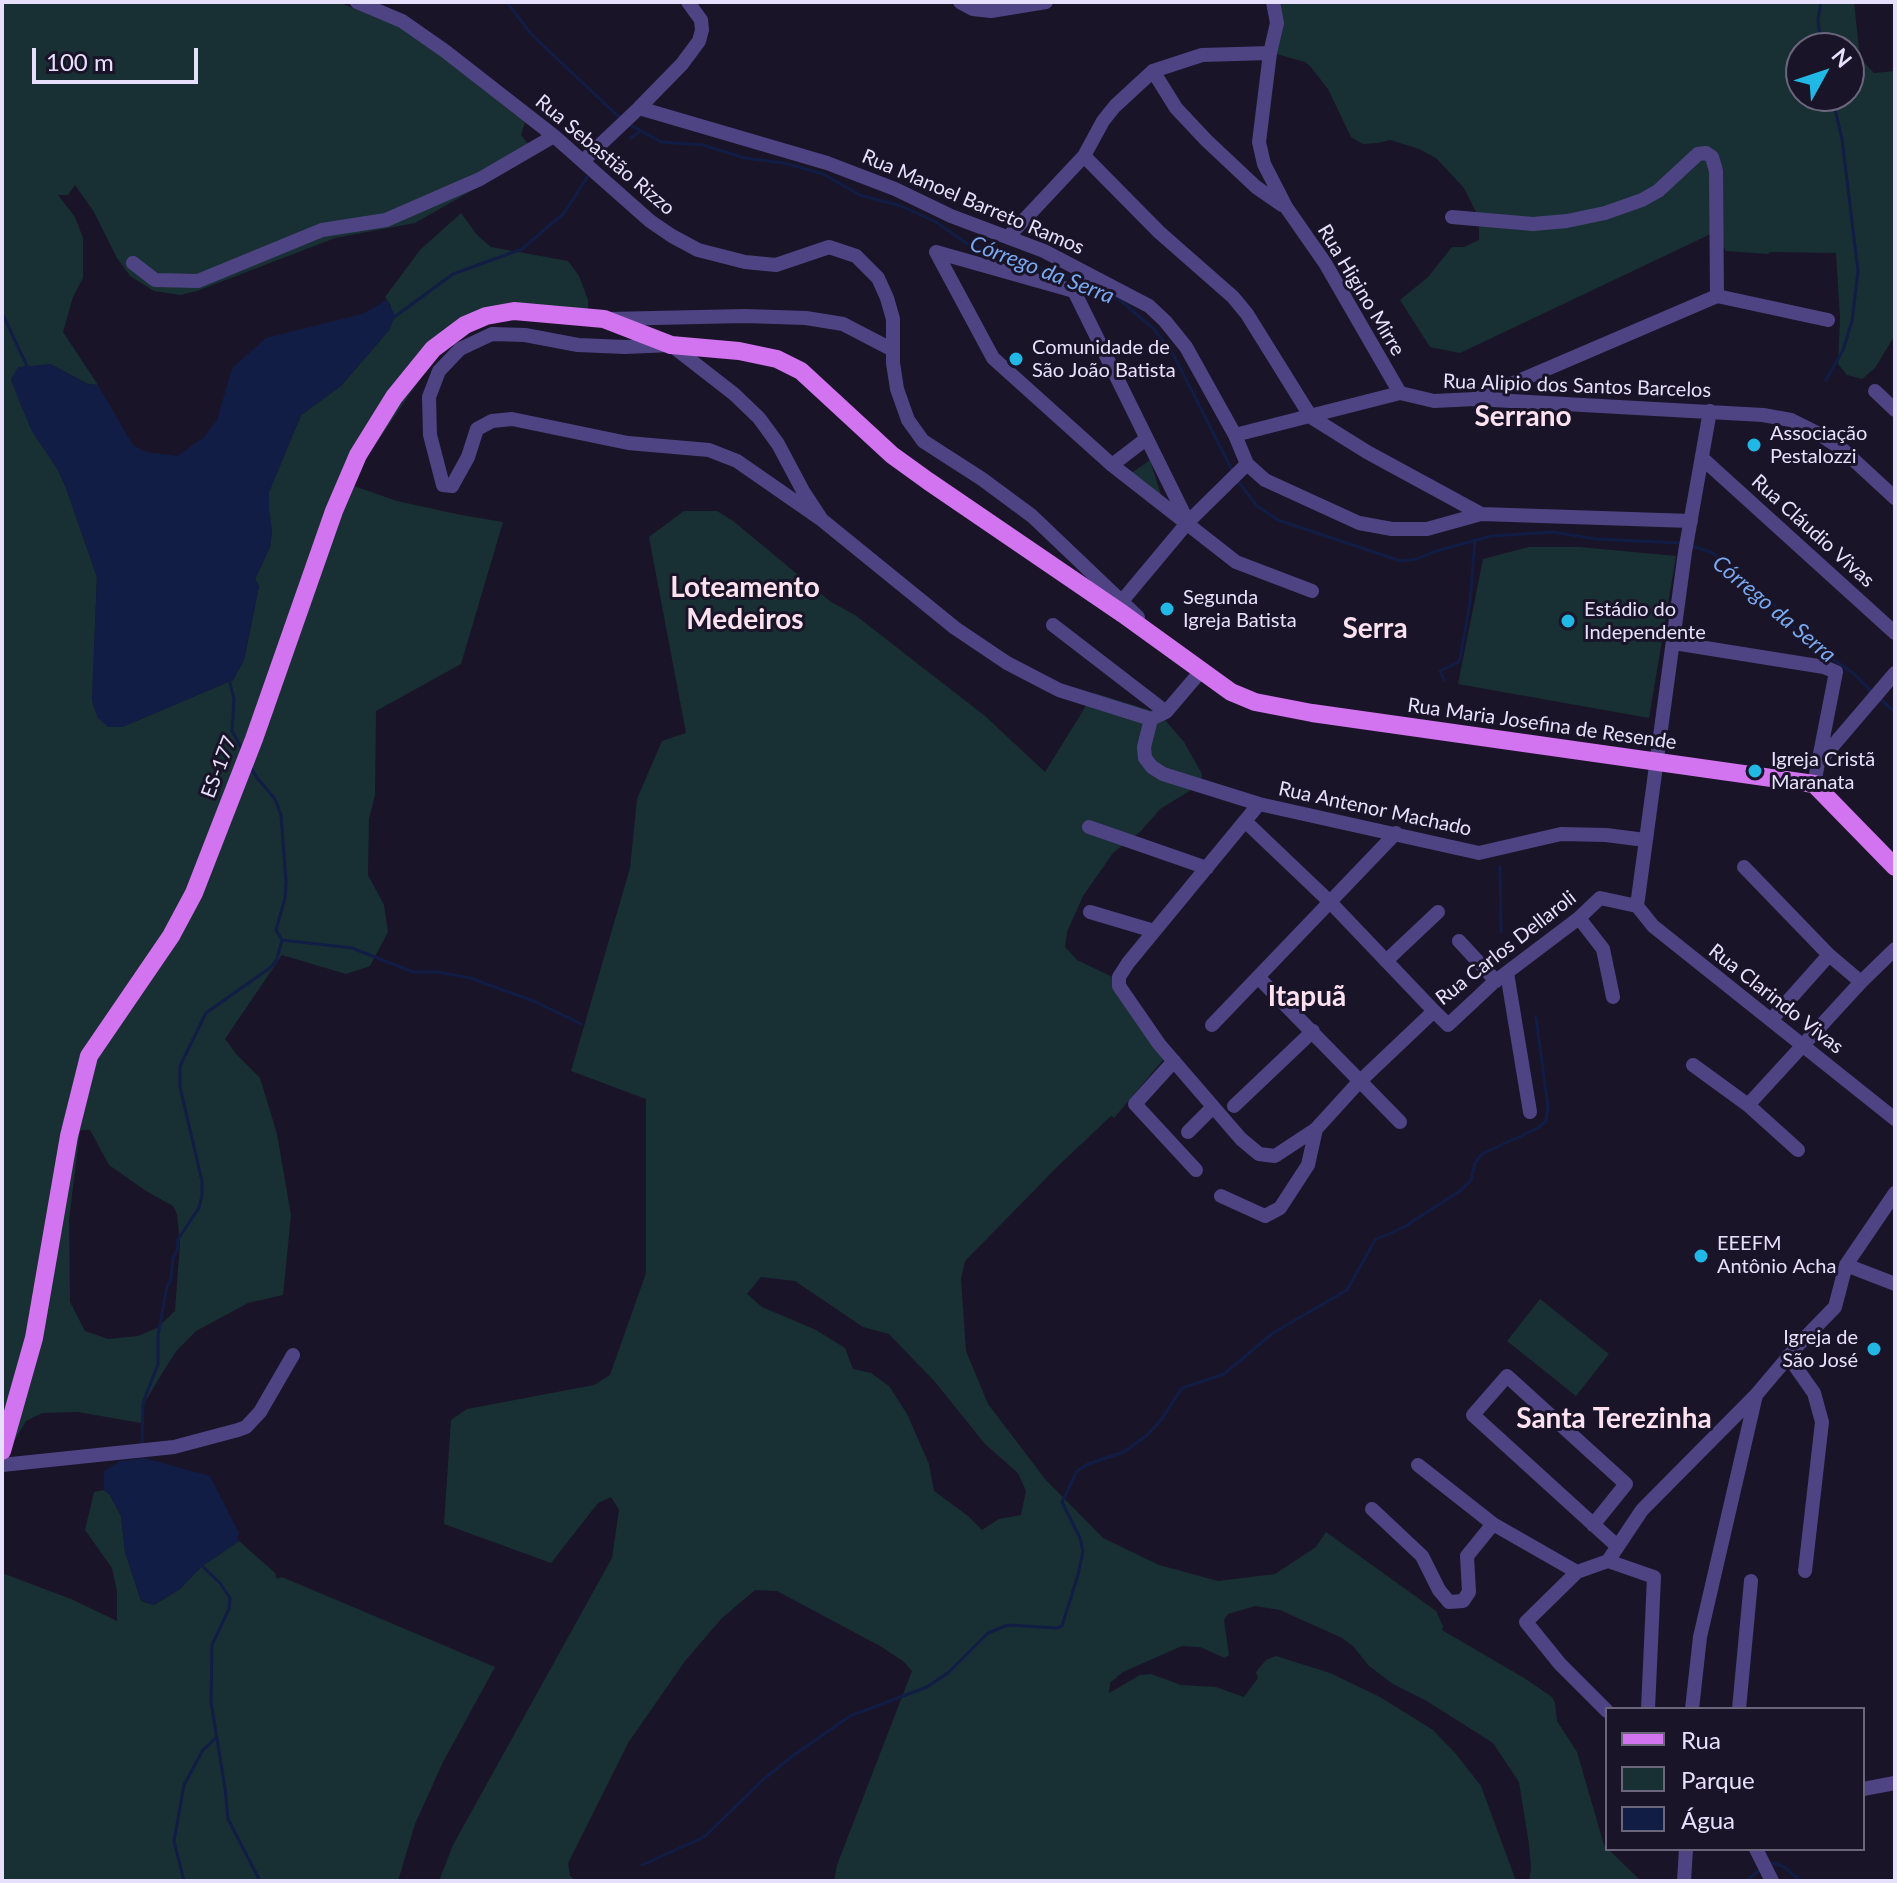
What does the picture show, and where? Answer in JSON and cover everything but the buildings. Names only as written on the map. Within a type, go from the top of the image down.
[{"type":"main road","name":"ES-177","points":[[2,1451],[34,1338],[69,1136],[89,1056],[171,936],[194,893],[254,739],[334,511],[358,455],[394,397],[433,349],[465,325],[486,316],[514,311],[604,319],[671,345],[739,351],[777,359],[801,371],[892,455],[1122,607]]},
{"type":"main road","name":"Rua Maria Josefina de Resende","points":[[1122,607],[1201,671],[1231,692],[1255,702],[1814,784]]},
{"type":"main road","points":[[1814,784],[1895,867]]},
{"type":"street","name":"Rua Sebastião Rizzo","points":[[357,2],[402,21],[445,51],[584,160],[650,221],[698,250],[745,262],[776,265],[790,263],[829,247],[856,256],[878,278],[887,298],[894,333]]},
{"type":"street","points":[[381,2],[402,21]]},
{"type":"street","points":[[584,160],[682,64],[699,41],[701,20],[688,2]]},
{"type":"street","points":[[960,2],[973,9],[991,11],[1046,2]]},
{"type":"street","name":"Rua Higino Mirre","points":[[1273,2],[1277,23],[1270,53],[1259,142],[1264,164],[1286,207],[1325,263],[1400,393]]},
{"type":"street","points":[[1008,237],[1084,156],[1103,121],[1153,71],[1202,55],[1270,53]]},
{"type":"street","name":"Rua Higino Mirre","points":[[1153,71],[1176,108],[1206,140],[1256,187],[1286,207]]},
{"type":"street","name":"Rua Manoel Barreto Ramos","points":[[630,117],[827,163],[1044,251],[1149,306],[1186,347],[1235,435],[1247,464]]},
{"type":"street","points":[[133,263],[155,280],[198,281],[322,230],[386,220],[480,179],[554,136]]},
{"type":"street","points":[[1452,217],[1533,224],[1605,213],[1658,191],[1698,154],[1706,153],[1712,157],[1716,171],[1717,296]]},
{"type":"street","points":[[1084,156],[1159,232],[1233,297],[1247,314],[1311,417],[1367,452],[1481,514]]},
{"type":"street","points":[[1188,522],[1074,291],[936,252],[993,358],[1112,465],[1236,562],[1312,591]]},
{"type":"street","points":[[1475,399],[1717,296],[1828,320]]},
{"type":"street","points":[[604,319],[806,318],[843,324],[893,350]]},
{"type":"street","name":"Rua Maria Josefina de Resende","points":[[894,333],[897,389],[908,420],[923,441],[1032,516],[1122,607]]},
{"type":"street","points":[[822,520],[778,444],[759,418],[734,394],[671,345],[578,345],[525,335],[492,334],[460,349],[439,371],[429,397],[430,435],[443,485],[452,486],[468,457],[477,429],[492,421],[512,419],[628,443],[709,450],[737,461],[822,520],[955,628],[1007,663],[1059,690],[1151,719],[1166,712],[1201,671]]},
{"type":"street","points":[[1875,391],[1895,410]]},
{"type":"street","name":"Rua Alipio dos Santos Barcelos","points":[[1235,435],[1400,393],[1434,401],[1475,399],[1710,411],[1791,420],[1843,450],[1895,498]]},
{"type":"street","points":[[1637,906],[1687,544],[1710,411]]},
{"type":"street","points":[[1112,465],[1146,439]]},
{"type":"street","name":"Rua Cláudio Vivas","points":[[1703,459],[1895,633]]},
{"type":"street","points":[[1122,607],[1188,522],[1247,464],[1265,480],[1359,523],[1392,529],[1427,529],[1481,514],[1691,521]]},
{"type":"street","points":[[1053,625],[1166,712]]},
{"type":"street","points":[[1674,643],[1824,667],[1836,672],[1814,784]]},
{"type":"street","points":[[1819,762],[1895,673]]},
{"type":"street","name":"Rua Antenor Machado","points":[[1151,719],[1144,747],[1145,758],[1152,767],[1163,774],[1259,804],[1479,853],[1561,834],[1645,840]]},
{"type":"street","points":[[1259,804],[1154,931],[1119,977],[1119,986],[1126,1000],[1174,1061],[1241,1139],[1268,1157],[1275,1156],[1316,1129]]},
{"type":"street","points":[[1246,822],[1331,903],[1434,1011]]},
{"type":"street","points":[[1089,827],[1207,868]]},
{"type":"street","points":[[1212,1025],[1396,833]]},
{"type":"street","points":[[1744,867],[1829,955],[1861,982]]},
{"type":"street","name":"Rua Carlos Dellaroli","points":[[1221,1196],[1265,1216],[1280,1208],[1308,1165],[1316,1129],[1360,1081],[1434,1011],[1448,1025],[1600,898],[1637,906]]},
{"type":"street","name":"Rua Clarindo Vivas","points":[[1637,906],[1653,926],[1895,1119]]},
{"type":"street","points":[[1090,912],[1154,931]]},
{"type":"street","points":[[1386,961],[1438,912]]},
{"type":"street","points":[[1579,918],[1603,949],[1613,997]]},
{"type":"street","points":[[1459,941],[1502,977],[1530,1112]]},
{"type":"street","points":[[1748,1105],[1895,949]]},
{"type":"street","points":[[1772,1019],[1829,955]]},
{"type":"street","points":[[1259,978],[1400,1122]]},
{"type":"street","points":[[1234,1106],[1313,1031]]},
{"type":"street","points":[[1174,1061],[1135,1104],[1196,1170]]},
{"type":"street","points":[[1693,1065],[1748,1105],[1798,1150]]},
{"type":"street","points":[[1188,1132],[1213,1107]]},
{"type":"street","points":[[1608,1561],[1642,1510],[1756,1395],[1835,1307],[1846,1265],[1895,1193]]},
{"type":"street","points":[[1846,1265],[1895,1284]]},
{"type":"street","points":[[2,1465],[174,1447],[246,1427],[260,1412],[293,1355]]},
{"type":"street","points":[[1788,1356],[1814,1393],[1822,1422],[1805,1571]]},
{"type":"street","points":[[1593,1525],[1626,1484],[1507,1376],[1473,1415],[1593,1525],[1617,1546]]},
{"type":"street","points":[[1692,1707],[1700,1637],[1756,1395]]},
{"type":"street","points":[[1418,1465],[1493,1524],[1577,1572]]},
{"type":"street","points":[[1372,1509],[1422,1556],[1439,1590],[1449,1602],[1463,1601],[1469,1592],[1467,1556],[1493,1524]]},
{"type":"street","points":[[1605,1709],[1560,1664],[1526,1622],[1577,1572],[1608,1561],[1654,1577],[1648,1707]]},
{"type":"street","points":[[1739,1707],[1751,1581]]},
{"type":"street","points":[[1865,1789],[1895,1783]]},
{"type":"street","points":[[1684,1881],[1686,1851]]},
{"type":"street","points":[[1757,1851],[1772,1881]]},
{"type":"green space","points":[[2,2],[338,2],[404,29],[426,44],[525,122],[521,135],[536,154],[415,223],[335,238],[180,295],[154,291],[130,276],[75,185],[68,195],[58,195],[75,217],[83,238],[83,278],[73,297],[63,332],[98,385],[88,384],[50,364],[11,379],[32,431],[57,468],[66,488],[97,577],[92,701],[98,718],[122,727],[233,680],[244,660],[259,586],[255,579],[270,547],[269,492],[301,415],[341,386],[390,329],[391,306],[385,297],[420,250],[461,213],[477,235],[491,247],[568,261],[579,276],[588,300],[588,314],[485,320],[434,359],[368,455],[354,486],[397,501],[503,522],[461,664],[376,711],[375,795],[369,819],[368,875],[384,905],[388,932],[370,966],[346,974],[282,955],[225,1039],[260,1078],[277,1134],[291,1215],[283,1295],[248,1303],[196,1331],[177,1350],[161,1375],[145,1402],[141,1423],[78,1412],[42,1413],[26,1421],[9,1450],[2,1474]],"holes":[[[90,1130],[109,1165],[173,1206],[177,1214],[180,1243],[175,1311],[157,1328],[138,1336],[108,1339],[85,1331],[70,1302],[69,1219],[80,1131]]]},
{"type":"green space","points":[[1279,2],[1854,2],[1857,32],[1785,32],[1785,112],[1865,112],[1865,63],[1874,73],[1895,71],[1895,335],[1875,368],[1862,379],[1847,375],[1838,364],[1840,318],[1836,253],[1726,251],[1715,232],[1460,353],[1430,347],[1400,300],[1428,277],[1452,247],[1464,247],[1479,240],[1479,218],[1464,188],[1436,158],[1390,140],[1363,144],[1351,137],[1328,89],[1305,62],[1273,53]]},
{"type":"green space","points":[[1150,460],[1166,511],[1126,477]]},
{"type":"green space","points":[[684,511],[717,511],[831,602],[855,615],[985,716],[1045,772],[1094,693],[1159,713],[1184,742],[1202,774],[1201,784],[1160,809],[1141,831],[1113,853],[1083,896],[1067,932],[1065,947],[1077,960],[1127,984],[1127,996],[1168,1054],[1114,1118],[1111,1116],[1059,1165],[965,1261],[961,1279],[966,1351],[988,1404],[1045,1479],[1103,1538],[1159,1565],[1218,1581],[1275,1574],[1316,1547],[1326,1532],[1436,1611],[1442,1630],[1552,1697],[1557,1721],[1577,1752],[1605,1851],[1610,1851],[1641,1881],[1529,1881],[1529,1844],[1519,1782],[1493,1743],[1425,1700],[1393,1684],[1369,1666],[1342,1638],[1280,1610],[1255,1606],[1228,1614],[1224,1620],[1229,1655],[1225,1658],[1200,1647],[1182,1646],[1123,1672],[1110,1683],[1109,1693],[1140,1675],[1151,1674],[1181,1685],[1216,1687],[1244,1697],[1258,1678],[1256,1672],[1266,1660],[1276,1656],[1330,1673],[1380,1697],[1433,1730],[1456,1754],[1481,1786],[1516,1881],[834,1881],[837,1865],[912,1671],[880,1646],[777,1591],[755,1590],[722,1618],[685,1661],[628,1743],[568,1863],[570,1876],[577,1881],[439,1881],[453,1845],[612,1558],[619,1510],[611,1497],[598,1503],[551,1563],[444,1524],[451,1420],[467,1409],[594,1385],[610,1375],[646,1273],[646,1099],[571,1071],[630,868],[637,799],[662,741],[686,733],[649,537]],"holes":[[[761,1277],[795,1281],[863,1327],[889,1334],[936,1383],[985,1444],[1018,1473],[1026,1491],[1021,1515],[999,1519],[982,1530],[934,1491],[929,1464],[907,1414],[889,1386],[871,1373],[853,1369],[845,1348],[816,1330],[762,1307],[747,1294]]]},
{"type":"green space","name":"Estádio do Independente","points":[[1529,547],[1580,547],[1676,556],[1649,718],[1458,684],[1483,559]]},
{"type":"green space","points":[[1540,1299],[1609,1354],[1576,1396],[1507,1341]]},
{"type":"green space","points":[[104,1490],[121,1516],[125,1552],[141,1601],[154,1605],[180,1589],[201,1567],[239,1541],[275,1573],[277,1579],[282,1577],[495,1667],[443,1762],[415,1824],[398,1881],[2,1881],[2,1573],[71,1599],[117,1621],[117,1591],[112,1568],[85,1530],[94,1492]]},
{"type":"water","points":[[387,300],[395,315],[390,329],[341,386],[301,415],[269,492],[270,547],[255,579],[259,587],[244,660],[233,680],[122,727],[108,727],[98,718],[92,701],[97,577],[66,488],[57,468],[32,431],[19,401],[11,379],[18,367],[50,364],[88,384],[98,385],[133,445],[146,452],[177,456],[204,437],[217,420],[232,368],[266,338],[362,314]]},
{"type":"water","points":[[144,1458],[210,1476],[239,1533],[239,1541],[201,1567],[180,1589],[153,1605],[141,1600],[125,1552],[121,1516],[104,1490],[104,1471],[120,1461]]},
{"type":"waterway","name":"Córrego da Serra","points":[[507,2],[531,34],[621,119]]},
{"type":"waterway","points":[[1819,32],[1821,2]]},
{"type":"waterway","points":[[1826,380],[1843,350],[1852,321],[1858,271],[1842,139],[1836,112]]},
{"type":"waterway","name":"Córrego da Serra","points":[[627,123],[661,142],[703,145],[745,158],[784,163],[823,174],[860,195],[901,206],[936,222],[966,243],[1071,278],[1119,299],[1154,329],[1173,354],[1232,470]]},
{"type":"waterway","points":[[631,138],[639,132]]},
{"type":"waterway","points":[[393,318],[453,274],[522,249],[564,213],[588,176]]},
{"type":"waterway","points":[[2,313],[28,368]]},
{"type":"waterway","name":"Córrego da Serra","points":[[1237,480],[1257,506],[1278,520],[1401,561],[1491,536],[1553,532],[1596,539],[1680,543]]},
{"type":"waterway","points":[[1444,680],[1440,671],[1460,659],[1470,602],[1475,540]]},
{"type":"waterway","name":"Córrego da Serra","points":[[1692,546],[1711,552],[1726,563],[1758,595],[1773,604],[1806,641],[1853,673],[1873,693]]},
{"type":"waterway","points":[[229,679],[234,699],[232,731],[242,749]]},
{"type":"waterway","name":"Córrego da Serra","points":[[1879,698],[1895,712]]},
{"type":"waterway","points":[[142,1447],[143,1403],[158,1364],[158,1335],[173,1258],[178,1239],[199,1208],[202,1195],[202,1181],[180,1087],[180,1066],[206,1013],[271,967],[277,959],[282,940],[276,930],[286,882],[281,815],[275,799],[250,766]]},
{"type":"waterway","points":[[1500,867],[1501,932]]},
{"type":"waterway","points":[[282,940],[352,948],[413,972],[438,972],[470,978],[536,1002],[581,1024]]},
{"type":"waterway","points":[[642,1865],[704,1837],[765,1778],[794,1755],[850,1716],[927,1687],[948,1673],[988,1633],[1008,1625],[1062,1626],[1083,1551],[1062,1502],[1077,1471],[1124,1452],[1147,1435],[1182,1388],[1224,1374],[1273,1333],[1347,1290],[1375,1240],[1404,1227],[1460,1191],[1471,1180],[1475,1163],[1482,1154],[1538,1128],[1546,1121],[1548,1107],[1536,1017]]},
{"type":"waterway","points":[[200,1564],[220,1583],[230,1598],[229,1609],[212,1645],[211,1702],[228,1819],[260,1881]]},
{"type":"waterway","points":[[184,1881],[174,1841],[184,1785],[203,1750],[217,1737]]},
{"type":"waterway","points":[[1773,1863],[1784,1867],[1801,1881]]},
{"type":"waterway","points":[[1746,1881],[1761,1869]]},
{"type":"place","name":"Comunidade de São João Batista","points":[[1016,359]]},
{"type":"place","name":"Associação Pestalozzi","points":[[1754,445]]},
{"type":"place","name":"Segunda Igreja Batista","points":[[1167,609]]},
{"type":"place","name":"Estádio do Independente","points":[[1568,621]]},
{"type":"place","name":"Igreja Cristã Maranata","points":[[1755,771]]},
{"type":"place","name":"EEEFM Antônio Acha","points":[[1701,1256]]},
{"type":"place","name":"Igreja de São José","points":[[1874,1349]]},
{"type":"district","name":"Serrano","points":[[1523,417]]},
{"type":"district","name":"Loteamento Medeiros","points":[[745,604]]},
{"type":"district","name":"Serra","points":[[1375,629]]},
{"type":"district","name":"Itapuã","points":[[1307,997]]},
{"type":"district","name":"Santa Terezinha","points":[[1614,1419]]}]
